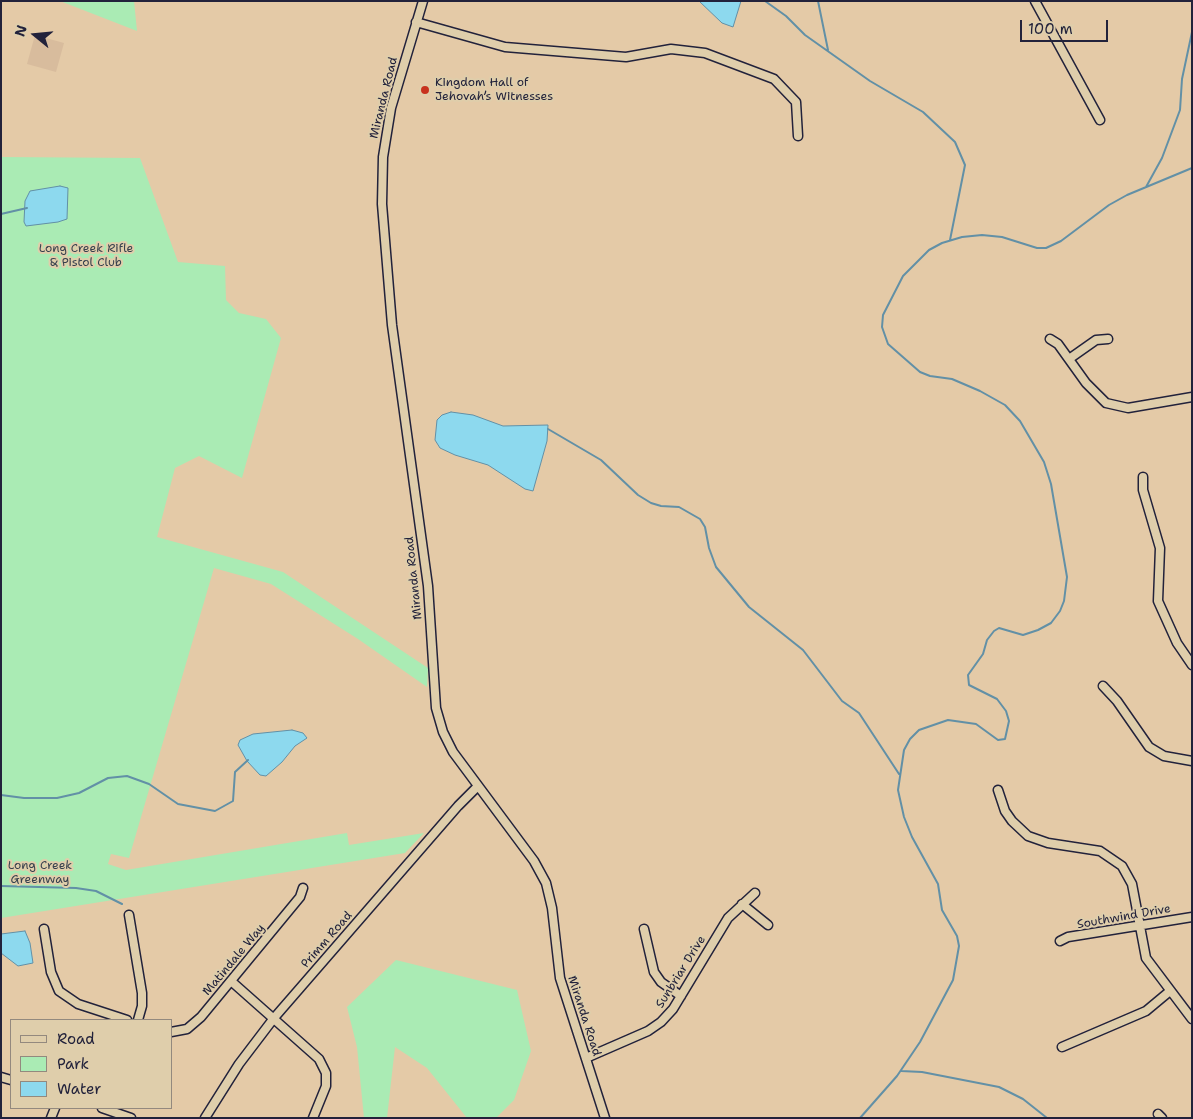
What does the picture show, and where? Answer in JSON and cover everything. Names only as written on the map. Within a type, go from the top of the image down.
[{"type":"street","name":"Miranda Road","points":[[423,1],[392,102],[384,145],[382,188],[392,325],[428,586],[436,708],[448,742],[534,861],[546,883],[552,908],[560,978],[605,1118]]},
{"type":"street","points":[[1035,1],[1100,120]]},
{"type":"street","points":[[416,22],[505,47],[626,56],[670,49],[705,53],[774,79],[796,102],[798,136]]},
{"type":"street","points":[[1050,339],[1058,344],[1098,398],[1117,407],[1128,408],[1192,397]]},
{"type":"street","points":[[1069,358],[1096,340],[1108,339]]},
{"type":"street","points":[[1144,477],[1143,490],[1160,548],[1158,601],[1177,643],[1192,665]]},
{"type":"street","points":[[1103,686],[1117,701],[1150,747],[1164,756],[1192,761]]},
{"type":"street","name":"Primm Road","points":[[205,1118],[239,1064],[274,1018],[458,806],[478,786]]},
{"type":"street","points":[[998,790],[1005,811],[1012,822],[1028,836],[1048,843],[1100,852],[1122,866],[1132,884],[1146,958],[1192,1019]]},
{"type":"street","name":"Matindale Way","points":[[172,1032],[187,1029],[194,1024],[300,897],[303,888]]},
{"type":"street","name":"Sunbriar Drive","points":[[586,1058],[655,1027],[673,1009],[722,926],[754,893]]},
{"type":"street","points":[[742,904],[768,925]]},
{"type":"street","points":[[129,914],[142,993],[142,1006],[138,1019]]},
{"type":"street","name":"Southwind Drive","points":[[1060,941],[1068,937],[1192,917]]},
{"type":"street","points":[[44,929],[51,972],[59,991],[78,1004],[124,1019]]},
{"type":"street","points":[[644,929],[654,972],[661,982],[681,996]]},
{"type":"street","points":[[230,981],[310,1049],[319,1059],[326,1072],[326,1086],[323,1098],[313,1118]]},
{"type":"street","points":[[1062,1047],[1146,1011],[1170,991]]},
{"type":"street","points":[[105,1109],[131,1118]]},
{"type":"shaded area","points":[[35,35],[64,43],[56,72],[27,64]]},
{"type":"green space","points":[[60,1],[134,1],[137,31]]},
{"type":"green space","points":[[1,157],[140,158],[178,262],[225,266],[226,300],[239,313],[266,319],[281,338],[242,478],[199,456],[175,468],[157,537],[283,572],[428,668],[427,687],[358,639],[271,584],[214,568],[129,858],[111,854],[108,864],[126,870],[347,833],[349,845],[424,833],[405,853],[1,918]]},
{"type":"green space","points":[[396,960],[517,990],[531,1051],[514,1100],[496,1118],[467,1118],[427,1068],[395,1047],[387,1118],[364,1118],[357,1047],[347,1007]]},
{"type":"water","points":[[699,1],[741,1],[733,27],[722,23]]},
{"type":"water","points":[[60,186],[68,188],[67,219],[26,226],[24,222],[25,201],[30,191]]},
{"type":"water","points":[[451,412],[473,415],[503,426],[548,425],[547,441],[533,491],[525,489],[488,465],[455,455],[440,448],[435,440],[437,420],[442,415]]},
{"type":"water","points":[[292,730],[303,733],[307,738],[295,746],[282,762],[266,776],[260,775],[247,761],[238,745],[240,740],[253,734]]},
{"type":"water","points":[[25,931],[30,943],[33,963],[18,966],[1,953],[1,934]]},
{"type":"waterway","points":[[765,1],[786,16],[805,35],[870,81],[923,112],[955,142],[965,165],[950,240]]},
{"type":"waterway","points":[[818,1],[828,50]]},
{"type":"waterway","points":[[1146,187],[1162,158],[1180,110],[1182,79],[1192,32]]},
{"type":"waterway","points":[[860,1118],[897,1076],[920,1042],[953,980],[959,946],[957,936],[942,910],[938,884],[912,837],[904,817],[898,790],[904,750],[910,739],[919,730],[948,720],[976,724],[998,740],[1005,739],[1009,721],[1006,711],[997,699],[969,685],[968,675],[983,654],[987,640],[994,631],[999,628],[1023,635],[1051,623],[1060,611],[1064,601],[1067,577],[1051,484],[1044,462],[1020,421],[1005,405],[980,391],[952,379],[930,376],[920,372],[888,344],[882,327],[883,315],[903,276],[929,250],[942,243],[962,237],[982,235],[1002,237],[1037,248],[1046,248],[1061,241],[1109,205],[1127,195],[1192,168]]},
{"type":"waterway","points":[[1,214],[27,208]]},
{"type":"waterway","points":[[548,429],[601,460],[638,495],[651,503],[661,506],[679,507],[700,519],[705,527],[709,548],[716,567],[749,607],[803,650],[842,701],[859,713],[899,774]]},
{"type":"waterway","points":[[1,795],[24,798],[57,798],[79,793],[108,778],[127,776],[149,784],[178,804],[215,811],[233,801],[235,772],[248,760]]},
{"type":"waterway","points":[[1,886],[76,888],[96,891],[122,904]]},
{"type":"waterway","points":[[901,1071],[922,1072],[999,1087],[1023,1099],[1047,1118]]},
{"type":"place","name":"Kingdom Hall of Jehovah’s Witnesses","points":[[425,90]]},
{"type":"park label","name":"Long Creek Rifle & Pistol Club","points":[[86,256]]},
{"type":"park label","name":"Long Creek Greenway","points":[[40,873]]}]
